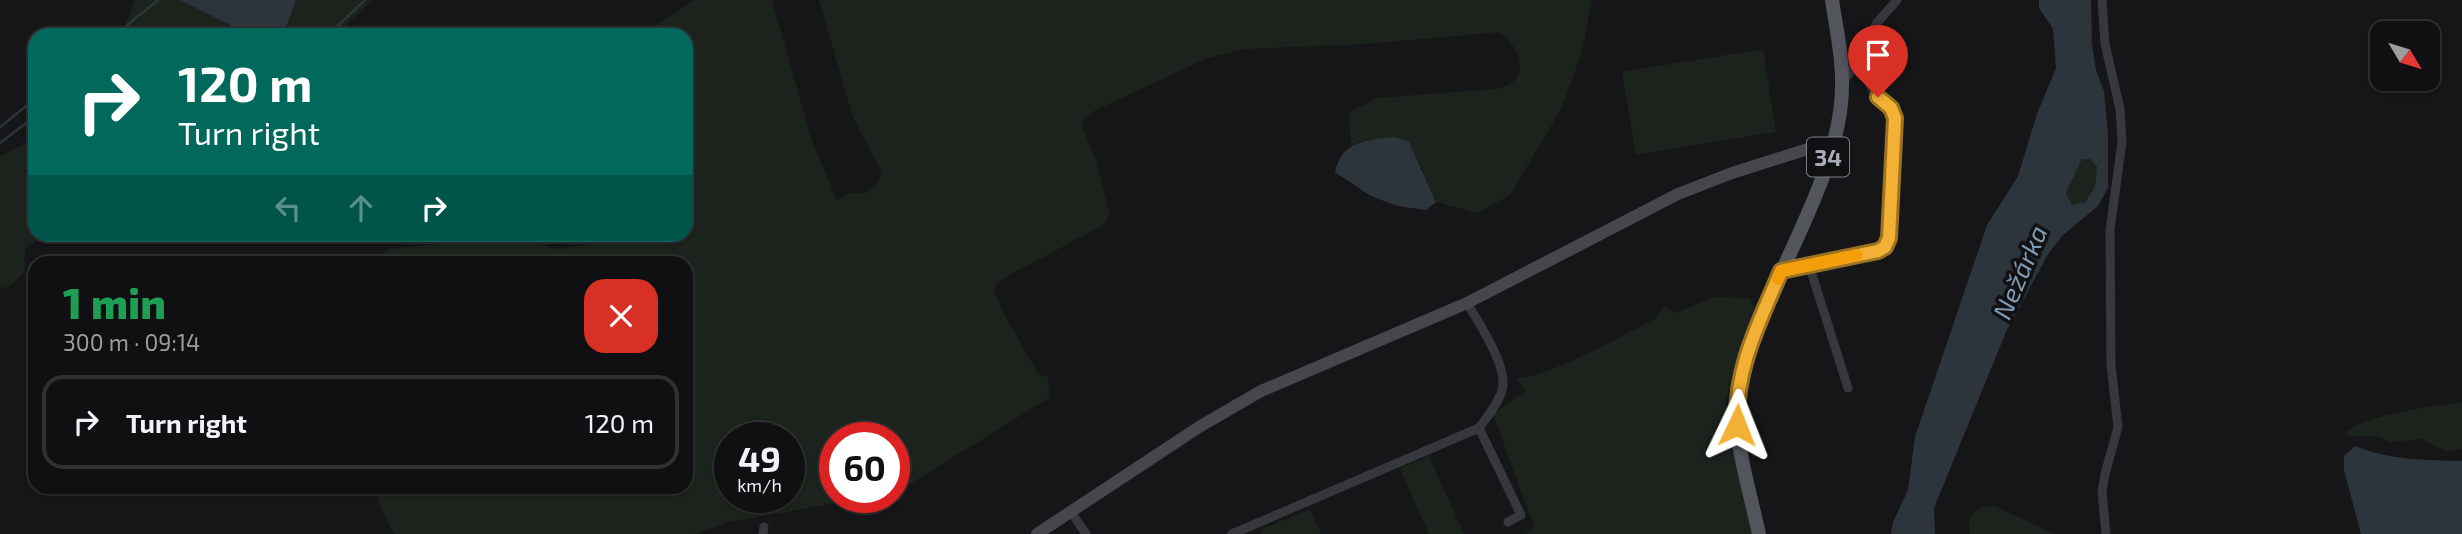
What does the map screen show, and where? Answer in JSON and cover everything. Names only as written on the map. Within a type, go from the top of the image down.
[{"type":"main road","name":"34","points":[[1759,534],[1737,425],[1736,401],[1741,369],[1823,176],[1838,124],[1842,83],[1832,0]]},
{"type":"street","points":[[1842,83],[1863,54],[1876,24],[1897,0]]},
{"type":"street","points":[[2102,0],[2105,44],[2120,109],[2122,142],[2110,244],[2111,365],[2118,427],[2102,492],[2106,534]]},
{"type":"street","points":[[1781,271],[1878,251],[1885,247],[1889,238],[1895,118],[1891,108],[1871,88],[1863,54]]},
{"type":"street","points":[[1037,534],[1199,427],[1261,391],[1467,303],[1678,194],[1732,173],[1833,141]]},
{"type":"street","points":[[1809,265],[1848,388]]},
{"type":"street","points":[[1232,534],[1479,428],[1503,390],[1504,374],[1467,303]]},
{"type":"street","points":[[1479,428],[1521,515],[1508,522]]},
{"type":"street","points":[[1071,512],[1086,534]]},
{"type":"shaded area","points":[[135,0],[180,0],[234,28],[125,28]]},
{"type":"shaded area","points":[[295,0],[373,0],[343,28],[282,28],[287,24]]},
{"type":"shaded area","points":[[694,0],[772,0],[812,141],[837,200],[849,193],[867,193],[879,181],[881,170],[853,118],[819,0],[1592,0],[1582,52],[1561,109],[1510,195],[1477,213],[1436,202],[1418,159],[1360,141],[1351,146],[1349,112],[1377,98],[1497,89],[1510,84],[1518,76],[1520,62],[1514,48],[1499,32],[1366,44],[1244,49],[1205,59],[1092,112],[1083,120],[1082,126],[1095,158],[1110,215],[1098,228],[998,282],[994,290],[1003,312],[1037,372],[1041,376],[1047,375],[1050,397],[910,484],[910,422],[819,422],[819,506],[805,509],[805,422],[714,422],[714,513],[780,513],[729,522],[694,534],[394,534],[376,494],[693,494],[693,256],[380,256],[390,249],[457,242],[535,242],[555,249],[607,242],[693,242],[693,28],[652,28]]},
{"type":"shaded area","points":[[1763,49],[1776,132],[1636,155],[1622,72]]},
{"type":"shaded area","points":[[24,144],[28,145],[28,242],[35,242],[27,246],[25,272],[7,288],[0,287],[0,156]]},
{"type":"shaded area","points":[[2082,159],[2090,159],[2097,167],[2095,187],[2085,202],[2071,205],[2066,194]]},
{"type":"shaded area","points":[[1714,297],[1750,298],[1756,312],[1733,372],[1726,403],[1752,534],[1526,534],[1534,527],[1493,414],[1525,391],[1517,378],[1547,371],[1586,354],[1656,318],[1665,306],[1676,313]]},
{"type":"shaded area","points":[[2462,402],[2462,449],[2446,451],[2421,439],[2391,442],[2378,436],[2345,434],[2353,427],[2382,417]]},
{"type":"shaded area","points":[[1429,456],[1464,534],[1429,534],[1400,469]]},
{"type":"shaded area","points":[[1985,506],[1992,506],[2055,534],[1970,534],[1969,522],[1973,513]]},
{"type":"shaded area","points":[[1310,509],[1321,534],[1262,534],[1260,530]]},
{"type":"water","points":[[180,0],[295,0],[287,25],[283,28],[234,28]]},
{"type":"water","name":"Nežárka","points":[[2039,0],[2091,0],[2092,44],[2096,70],[2104,91],[2108,134],[2108,188],[2098,206],[2062,236],[2048,254],[2006,332],[1934,508],[1935,534],[1891,534],[1893,522],[1908,490],[1915,437],[1987,225],[2018,176],[2037,114],[2056,68],[2053,29],[2039,8]],"holes":[[[2082,159],[2090,159],[2097,167],[2095,187],[2085,202],[2072,205],[2066,193]]]},
{"type":"water","points":[[1395,137],[1409,142],[1436,202],[1426,210],[1397,206],[1371,196],[1335,172],[1343,153],[1350,148],[1366,141]]},
{"type":"water","points":[[2355,446],[2394,457],[2462,461],[2462,534],[2361,534],[2344,470],[2344,456]]},
{"type":"waterway","points":[[124,28],[158,0]]},
{"type":"waterway","points":[[335,28],[365,0]]},
{"type":"waterway","points":[[0,127],[28,105]]},
{"type":"waterway","points":[[0,143],[28,121]]},
{"type":"slow traffic","points":[[1778,279],[1781,271],[1857,255]]},
{"type":"route","points":[[1737,425],[1736,401],[1741,369],[1781,271],[1878,251],[1885,247],[1889,238],[1895,118],[1891,108],[1878,97]]}]
